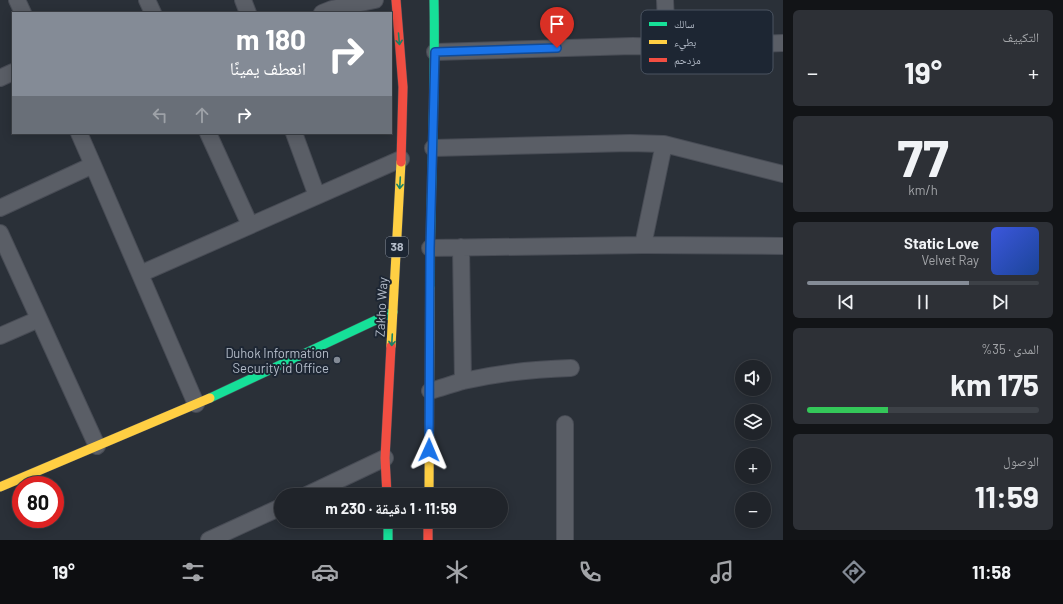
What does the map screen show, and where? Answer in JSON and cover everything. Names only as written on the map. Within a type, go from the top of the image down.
[{"type":"main road","name":"Zakho Way","points":[[386,488],[385,458],[401,159],[403,87],[396,0]]},
{"type":"main road","points":[[429,488],[430,248],[435,52],[434,0]]},
{"type":"main road","points":[[0,487],[196,404],[393,312]]},
{"type":"main road","points":[[388,528],[388,540]]},
{"type":"main road","points":[[428,528],[428,540]]},
{"type":"street","points":[[18,0],[24,12]]},
{"type":"street","points":[[147,0],[153,12]]},
{"type":"street","points":[[243,0],[248,12]]},
{"type":"street","points":[[324,12],[375,0]]},
{"type":"street","points":[[665,0],[665,10]]},
{"type":"street","points":[[773,43],[783,43]]},
{"type":"street","points":[[435,52],[641,46]]},
{"type":"street","points":[[0,78],[12,72]]},
{"type":"street","points":[[79,134],[196,404]]},
{"type":"street","points":[[208,134],[250,226]]},
{"type":"street","points":[[294,134],[317,196]]},
{"type":"street","points":[[433,148],[630,143],[664,144],[783,174]]},
{"type":"street","points":[[643,245],[664,144]]},
{"type":"street","points":[[140,274],[401,159]]},
{"type":"street","points":[[0,208],[93,165]]},
{"type":"street","points":[[0,233],[97,446]]},
{"type":"street","points":[[430,248],[643,245],[783,246]]},
{"type":"street","points":[[461,247],[463,381]]},
{"type":"street","points":[[0,336],[39,319]]},
{"type":"street","points":[[430,391],[463,381],[517,372],[571,368]]},
{"type":"street","points":[[565,424],[565,540]]},
{"type":"street","points":[[322,488],[385,458]]},
{"type":"street","points":[[209,540],[234,534],[274,511]]},
{"type":"street","points":[[428,540],[436,540]]},
{"type":"traffic: fast","points":[[430,288],[434,0]]},
{"type":"traffic: fast","points":[[210,398],[393,312]]},
{"type":"traffic: fast","points":[[388,528],[388,540]]},
{"type":"traffic: slow","points":[[391,346],[401,162]]},
{"type":"traffic: slow","points":[[429,488],[430,288]]},
{"type":"traffic: slow","points":[[0,487],[210,398]]},
{"type":"traffic: jam","points":[[396,0],[403,87],[401,162]]},
{"type":"traffic: jam","points":[[387,488],[385,458],[391,346]]},
{"type":"traffic: jam","points":[[428,528],[428,540]]},
{"type":"place","name":"Duhok Information Security id Office","points":[[337,360]]},
{"type":"route","points":[[429,450],[430,248],[435,52],[557,48]]}]
